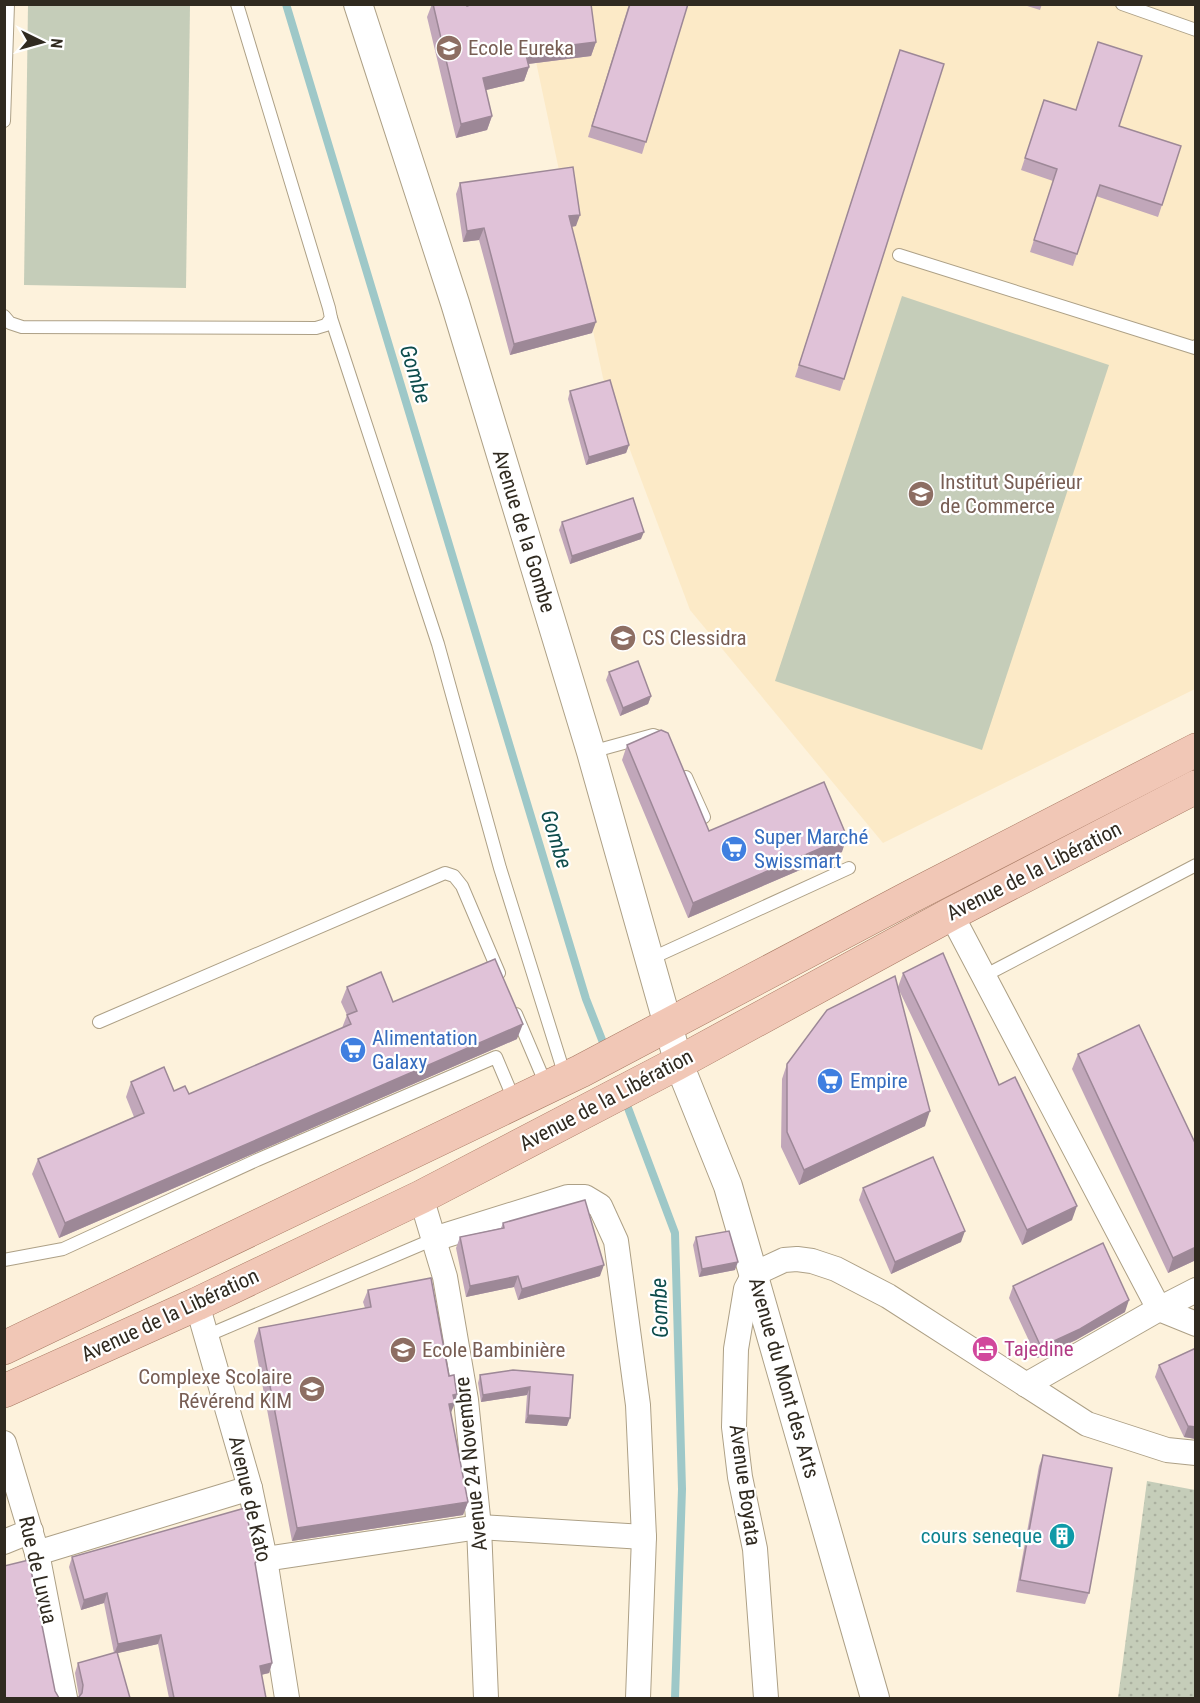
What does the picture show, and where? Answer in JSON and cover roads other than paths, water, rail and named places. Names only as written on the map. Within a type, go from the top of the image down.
[{"type":"main road","name":"Avenue de la Libération","points":[[4,1348],[564,1079],[1196,750]]},
{"type":"main road","name":"Avenue de la Libération","points":[[4,1391],[197,1304],[421,1197],[679,1062],[951,914],[1196,787]]},
{"type":"street","name":"Avenue de la Gombe","points":[[358,4],[455,303],[591,752],[679,1062]]},
{"type":"street","points":[[951,914],[982,977],[1159,1308],[1196,1324]]},
{"type":"street","name":"Avenue du Mont des Arts","points":[[679,1062],[728,1186],[874,1698]]},
{"type":"street","name":"Avenue 24 Novembre","points":[[421,1197],[445,1277],[466,1400],[479,1527],[486,1698]]},
{"type":"street","points":[[434,1239],[568,1197],[585,1197],[600,1206],[616,1241],[638,1405],[644,1537],[638,1698]]},
{"type":"street","points":[[754,1274],[783,1260],[798,1259],[813,1261],[836,1269],[888,1296],[1087,1424],[1167,1450],[1196,1453]]},
{"type":"street","name":"Avenue Boyata","points":[[754,1274],[746,1289],[737,1340],[734,1426],[740,1477],[755,1549],[766,1698]]},
{"type":"street","points":[[1026,1385],[1159,1308],[1196,1290]]},
{"type":"street","name":"Avenue de Kato","points":[[197,1304],[250,1488],[265,1559],[287,1698]]},
{"type":"street","name":"Rue de Luvua","points":[[4,1443],[34,1542],[65,1698]]},
{"type":"street","points":[[4,1542],[34,1542],[250,1488]]},
{"type":"street","points":[[265,1559],[479,1527],[644,1537]]},
{"type":"lane","points":[[4,121],[8,4]]},
{"type":"lane","points":[[237,4],[331,318],[438,644],[500,868],[564,1079]]},
{"type":"lane","points":[[1122,4],[1196,30]]},
{"type":"lane","points":[[899,255],[1195,347]]},
{"type":"lane","points":[[4,316],[10,323],[22,327],[316,328],[326,325],[331,318]]},
{"type":"lane","points":[[591,752],[653,735],[671,743]]},
{"type":"lane","points":[[680,765],[704,817]]},
{"type":"lane","points":[[982,977],[1196,865]]},
{"type":"lane","points":[[650,959],[849,868]]},
{"type":"lane","points":[[99,1022],[445,873],[454,876],[462,886],[502,982]]},
{"type":"lane","points":[[511,1003],[564,1079]]},
{"type":"lane","points":[[4,1260],[63,1249],[257,1160],[496,1057],[516,1103]]},
{"type":"lane","points":[[206,1336],[434,1239]]},
{"type":"waterway","name":"Gombe","points":[[286,4],[586,999],[606,1050]]},
{"type":"waterway","name":"Gombe","points":[[625,1100],[675,1233],[682,1489],[675,1698]]},
{"type":"place","name":"Ecole Eureka","points":[[449,48]]},
{"type":"place","name":"Institut Supérieur de Commerce","points":[[921,494]]},
{"type":"place","name":"CS Clessidra","points":[[623,638]]},
{"type":"place","name":"Super Marché Swissmart","points":[[734,849]]},
{"type":"place","name":"Alimentation Galaxy","points":[[353,1050]]},
{"type":"place","name":"Empire","points":[[830,1081]]},
{"type":"place","name":"Tajedine","points":[[985,1349]]},
{"type":"place","name":"Ecole Bambinière","points":[[403,1350]]},
{"type":"place","name":"Complexe Scolaire Révérend KIM","points":[[312,1389]]},
{"type":"place","name":"cours seneque","points":[[1062,1536]]}]
